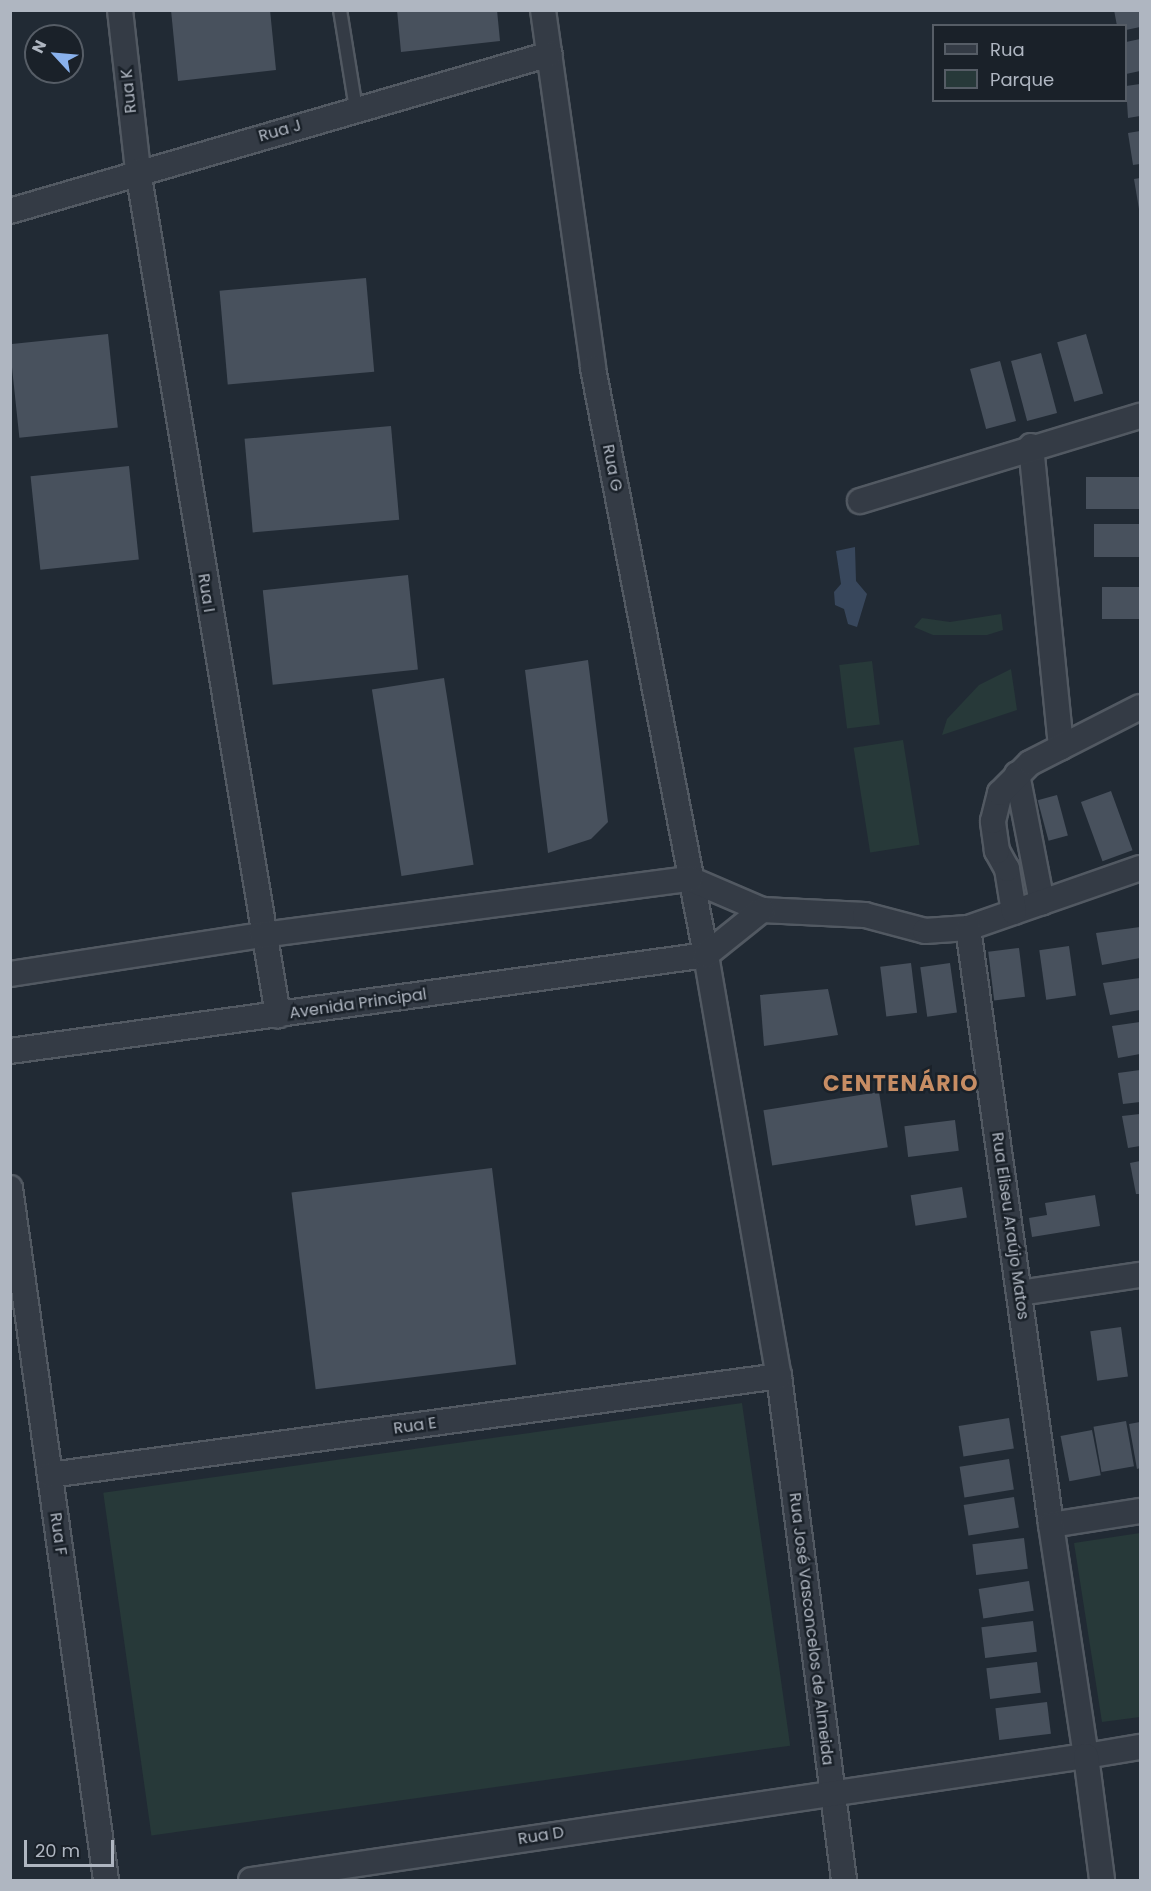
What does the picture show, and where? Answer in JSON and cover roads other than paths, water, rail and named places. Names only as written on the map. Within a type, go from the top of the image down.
[{"type":"street","name":"Rua K","points":[[120,10],[138,171]]},
{"type":"street","name":"Rua G","points":[[543,10],[593,368],[706,955]]},
{"type":"street","name":"Rua J","points":[[10,211],[138,171],[550,54]]},
{"type":"street","name":"Rua I","points":[[138,171],[262,935],[278,1015]]},
{"type":"street","points":[[860,501],[1031,447],[1140,416]]},
{"type":"street","points":[[1031,447],[1060,748]]},
{"type":"street","points":[[1014,912],[1008,869],[997,851],[993,821],[1000,793],[1017,774],[1060,748],[1140,707]]},
{"type":"street","points":[[1017,774],[1042,903]]},
{"type":"street","points":[[10,974],[262,935],[690,879],[762,910],[865,915],[925,931],[968,928],[1140,868]]},
{"type":"street","points":[[706,955],[762,910]]},
{"type":"street","name":"Rua Eliseu Araújo Matos","points":[[968,928],[1102,1881]]},
{"type":"street","name":"Avenida Principal","points":[[10,1052],[706,955]]},
{"type":"street","name":"Rua José Vasconcelos de Almeida","points":[[706,955],[779,1376],[844,1881]]},
{"type":"street","name":"Rua F","points":[[10,1188],[106,1881]]},
{"type":"street","points":[[1019,1293],[1140,1275]]},
{"type":"street","name":"Rua E","points":[[50,1475],[779,1376]]},
{"type":"street","points":[[1051,1525],[1140,1511]]},
{"type":"street","name":"Rua D","points":[[251,1881],[831,1791],[1140,1747]]},
{"type":"lane","points":[[340,10],[356,109]]},
{"type":"water","points":[[855,547],[856,581],[867,594],[857,627],[848,624],[844,609],[835,605],[834,592],[841,584],[836,551]]},
{"type":"district","name":"CENTENÁRIO","points":[[901,1084]]}]
